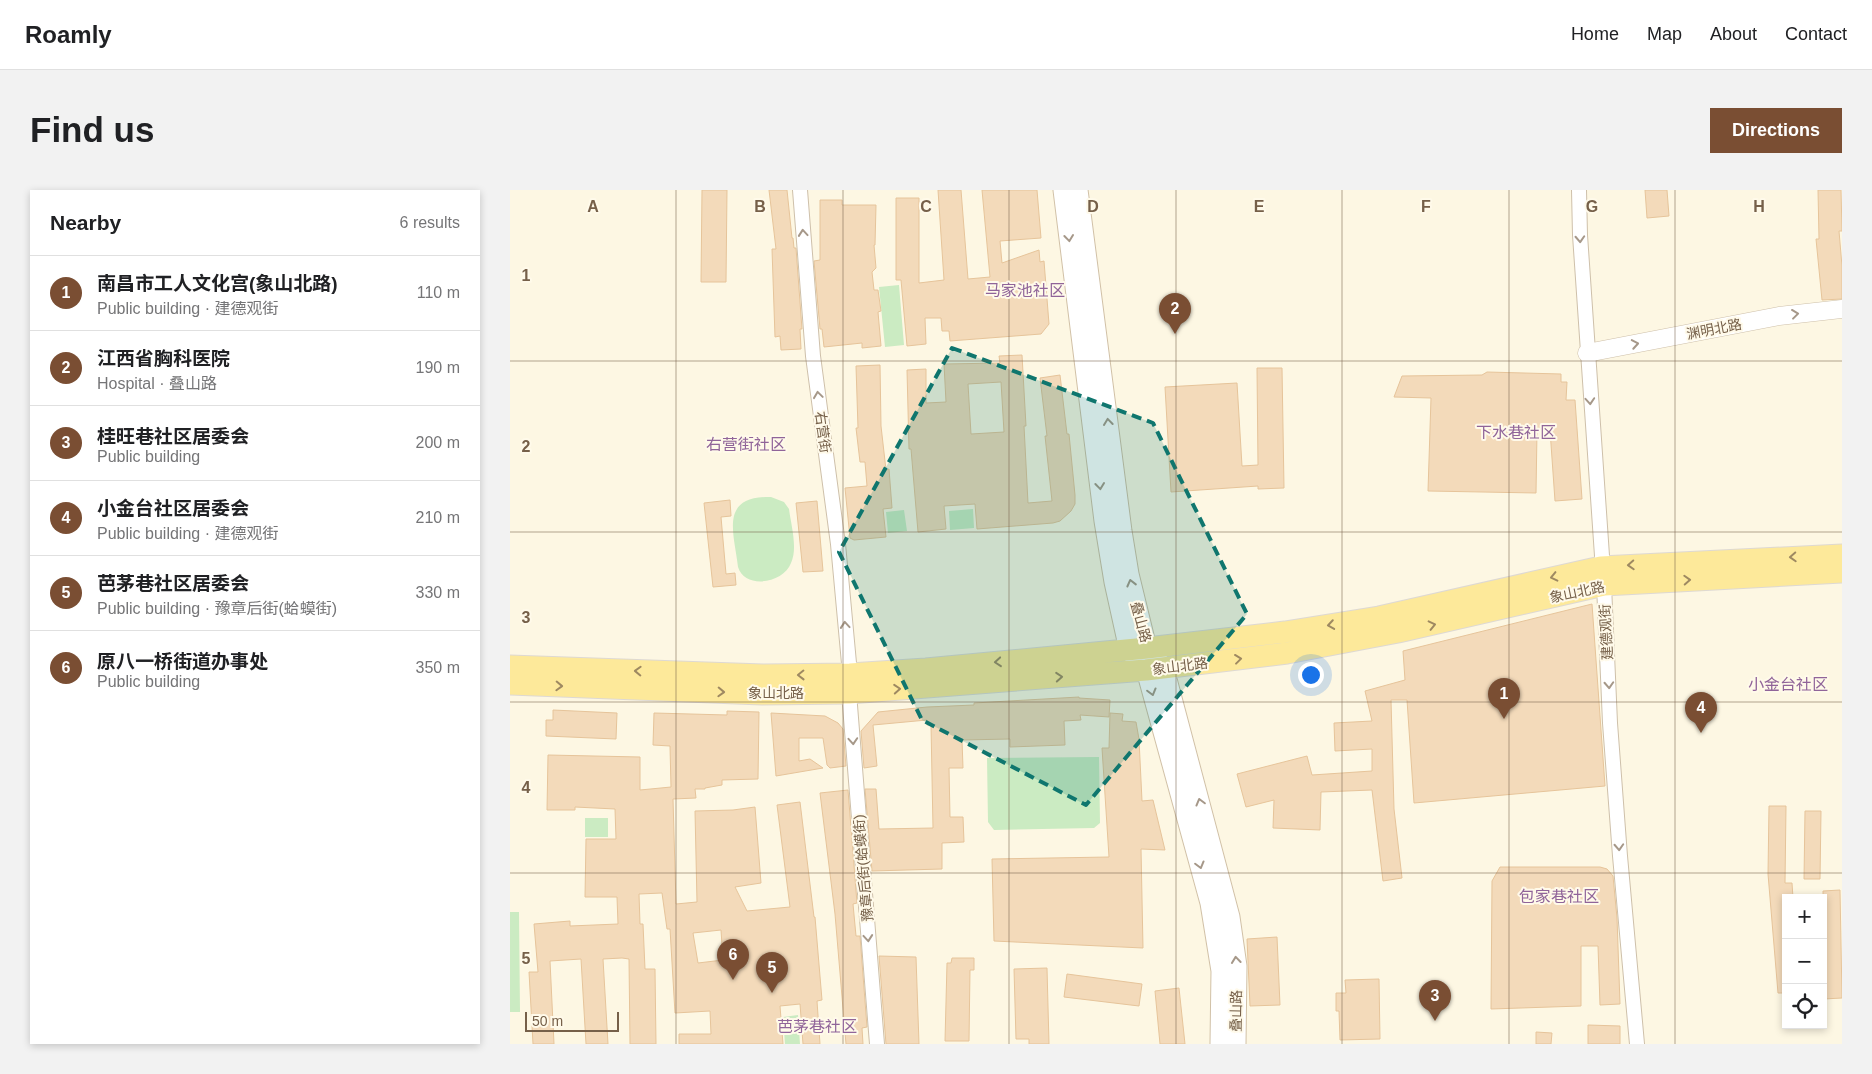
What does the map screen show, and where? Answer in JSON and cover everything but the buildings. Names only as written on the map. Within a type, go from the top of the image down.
[{"type":"main road","name":"叠山路","points":[[1063,190],[1104,521],[1114,582],[1138,649],[1155,669],[1230,918],[1237,966],[1236,1044]]},
{"type":"main road","name":"叠山路","points":[[1078,190],[1138,649]]},
{"type":"main road","name":"象山北路","points":[[510,684],[762,694],[849,683],[926,669],[1138,649],[1285,632],[1379,617],[1602,576],[1842,555]]},
{"type":"main road","name":"象山北路","points":[[510,666],[763,675],[849,683],[1155,669],[1287,653],[1398,632],[1602,576],[1842,572]]},
{"type":"main road","name":"叠山路","points":[[1155,669],[1210,903],[1221,971],[1220,1044]]},
{"type":"street","name":"右营街","points":[[800,190],[813,356],[838,544],[849,683]]},
{"type":"street","name":"建德观街","points":[[1579,190],[1580,235],[1610,723],[1637,1044]]},
{"type":"street","name":"渊明北路","points":[[1587,353],[1779,316],[1842,309]]},
{"type":"street","name":"豫章后街(蛤蟆街)","points":[[849,683],[877,1044]]},
{"type":"highlighted area","points":[[952,348],[1153,423],[1247,614],[1086,805],[922,720],[839,552]]},
{"type":"green space","points":[[899,285],[904,345],[885,347],[879,287]]},
{"type":"green space","points":[[771,497],[784,502],[789,509],[793,536],[793,557],[787,570],[781,575],[773,579],[756,581],[748,579],[738,567],[733,518],[737,509],[743,503],[754,498]]},
{"type":"green space","points":[[973,509],[974,528],[950,530],[949,511]]},
{"type":"green space","points":[[904,510],[907,531],[888,533],[886,512]]},
{"type":"green space","points":[[1099,757],[1100,823],[1094,828],[994,830],[988,822],[987,758]]},
{"type":"green space","points":[[585,818],[608,818],[608,837],[585,837]]},
{"type":"green space","points":[[510,912],[519,912],[520,1012],[510,1012]]},
{"type":"green space","points":[[798,1015],[800,1044],[785,1044],[783,1017]]},
{"type":"place","name":"江西省胸科医院","points":[[1175,334]]},
{"type":"place","name":"南昌市工人文化宫(象山北路)","points":[[1504,719]]},
{"type":"place","name":"小金台社区居委会","points":[[1701,733]]},
{"type":"place","name":"原八一桥街道办事处","points":[[733,980]]},
{"type":"place","name":"芭茅巷社区居委会","points":[[772,993]]},
{"type":"place","name":"桂旺巷社区居委会","points":[[1435,1021]]},
{"type":"district","name":"马家池社区","points":[[1025,290]]},
{"type":"district","name":"下水巷社区","points":[[1516,432]]},
{"type":"district","name":"右营街社区","points":[[746,444]]},
{"type":"district","name":"小金台社区","points":[[1788,684]]},
{"type":"district","name":"包家巷社区","points":[[1559,896]]},
{"type":"district","name":"芭茅巷社区","points":[[817,1026]]}]
